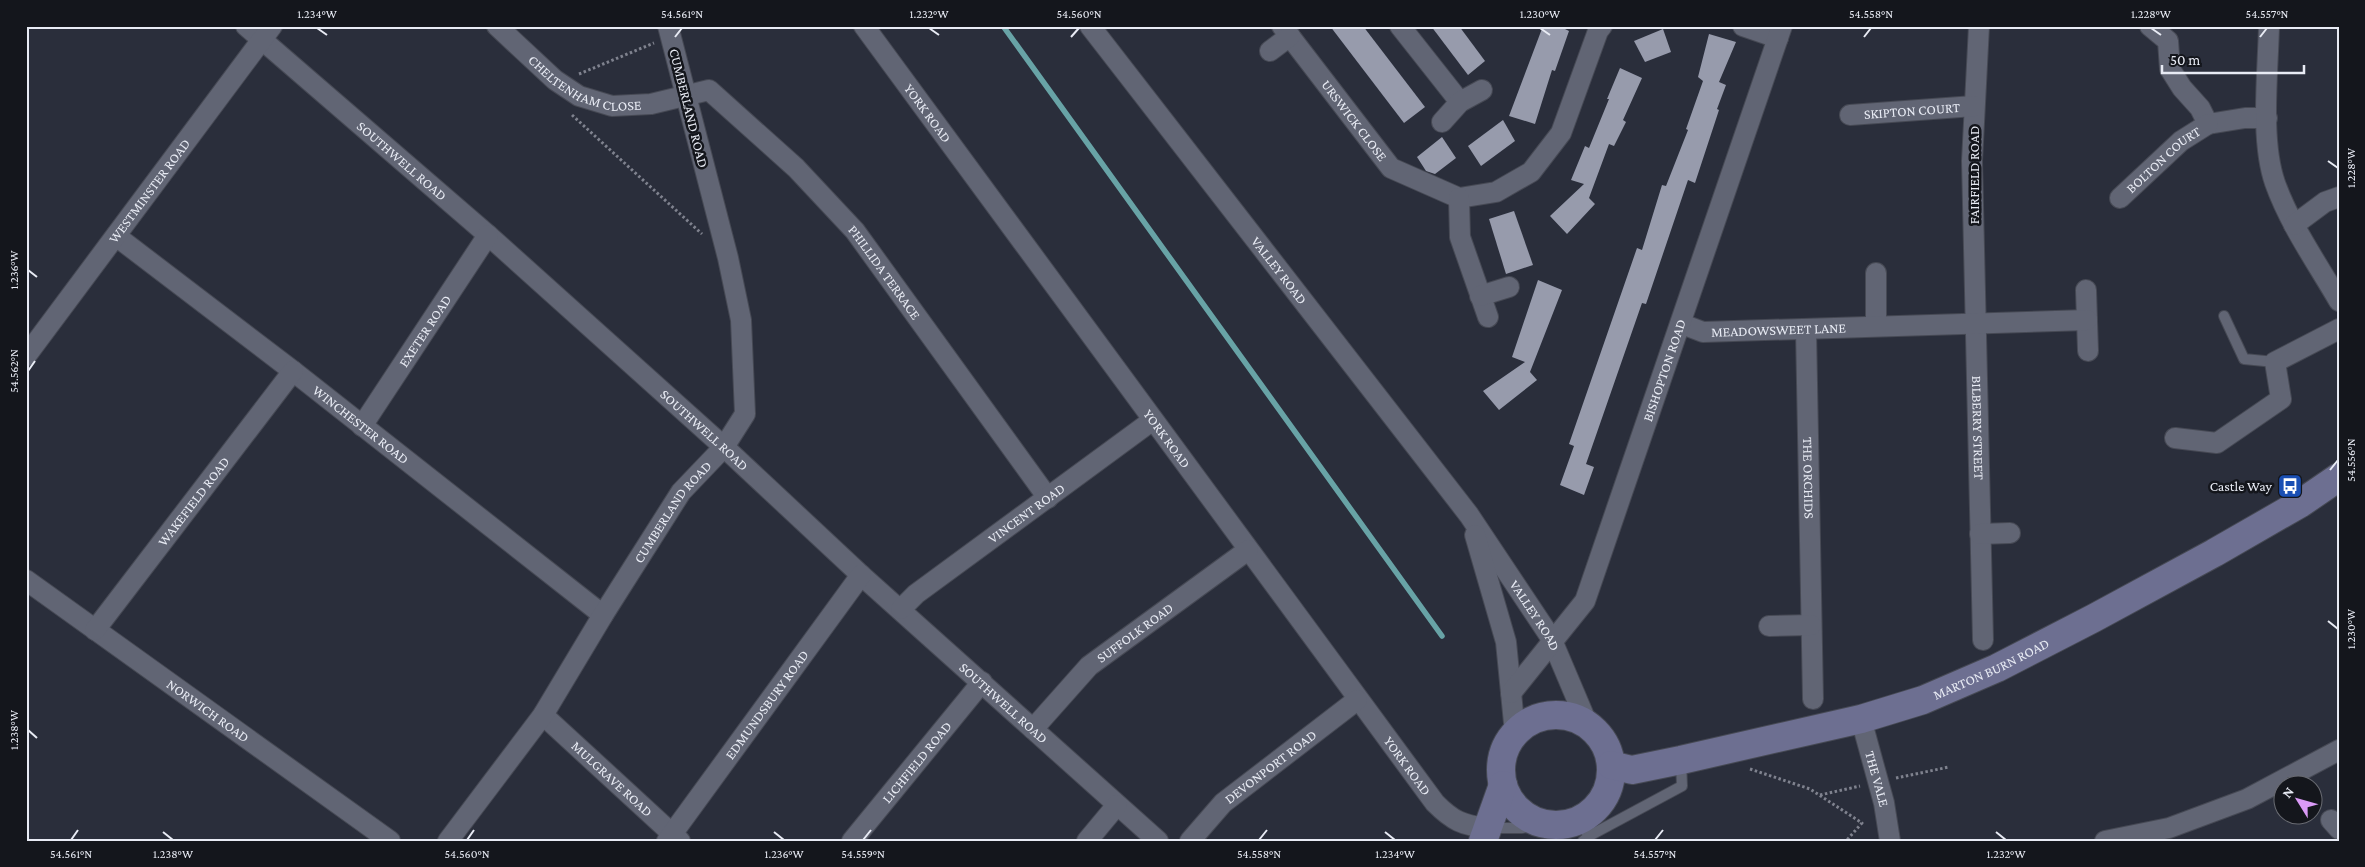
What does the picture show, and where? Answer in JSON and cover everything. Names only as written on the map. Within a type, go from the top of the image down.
[{"type":"street","name":"CHELTENHAM CLOSE","points":[[497,26],[555,80],[579,96],[612,106],[651,104],[685,94]]},
{"type":"street","name":"YORK ROAD","points":[[864,26],[1435,803],[1451,819],[1485,834]]},
{"type":"street","name":"VALLEY ROAD","points":[[1090,26],[1469,514],[1552,641],[1587,723]]},
{"type":"street","points":[[1400,26],[1460,102]]},
{"type":"street","points":[[1488,317],[1460,237],[1459,198],[1496,192],[1531,172],[1561,133],[1598,30],[1602,26]]},
{"type":"street","points":[[1743,26],[1780,32]]},
{"type":"street","name":"FAIRFIELD ROAD","points":[[1974,323],[1972,161],[1979,26]]},
{"type":"street","name":"BOLTON COURT","points":[[2150,26],[2168,42],[2170,69],[2182,88],[2200,108],[2208,124]]},
{"type":"street","points":[[2269,26],[2268,146],[2275,182],[2294,225],[2339,301]]},
{"type":"street","name":"SOUTHWELL ROAD","points":[[259,31],[724,447],[861,575],[1158,841]]},
{"type":"street","name":"WESTMINSTER ROAD","points":[[26,356],[116,236],[259,31]]},
{"type":"street","name":"CUMBERLAND ROAD","points":[[448,841],[543,716],[603,615],[681,492],[724,447],[745,414],[741,320],[728,258],[670,31]]},
{"type":"street","name":"URSWICK CLOSE","points":[[1270,51],[1286,31],[1391,168],[1459,198]]},
{"type":"street","name":"BISHOPTON ROAD","points":[[1511,693],[1585,601],[1682,324],[1780,32]]},
{"type":"street","name":"PHILLIDA TERRACE","points":[[685,94],[709,90],[796,168],[855,231],[1048,498]]},
{"type":"street","points":[[1442,122],[1460,102],[1482,90]]},
{"type":"street","name":"SKIPTON COURT","points":[[1850,115],[1974,106]]},
{"type":"street","name":"BOLTON COURT","points":[[2120,198],[2181,141],[2208,124],[2245,118],[2267,118]]},
{"type":"street","points":[[2294,225],[2325,202],[2339,197]]},
{"type":"street","name":"WINCHESTER ROAD","points":[[116,236],[293,371],[603,615]]},
{"type":"street","name":"EXETER ROAD","points":[[362,426],[488,236]]},
{"type":"street","points":[[1876,273],[1876,326]]},
{"type":"street","points":[[1480,296],[1510,287]]},
{"type":"street","points":[[2086,290],[2088,351]]},
{"type":"street","name":"MEADOWSWEET LANE","points":[[1682,324],[1703,332],[2087,320]]},
{"type":"street","name":"BILBERRY STREET","points":[[1974,323],[1983,640]]},
{"type":"street","points":[[2175,438],[2217,443],[2281,398],[2274,362],[2339,329]]},
{"type":"street","name":"THE ORCHIDS","points":[[1806,330],[1813,699]]},
{"type":"street","name":"WAKEFIELD ROAD","points":[[95,630],[293,371]]},
{"type":"street","name":"VINCENT ROAD","points":[[901,609],[916,594],[1153,420]]},
{"type":"street","name":"MARTON BURN ROAD","points":[[1612,765],[1632,770],[1682,760],[1861,719],[1923,700],[1997,668],[2214,553],[2301,503],[2339,477]]},
{"type":"street","name":"VALLEY ROAD","points":[[1469,514],[1506,642],[1515,733]]},
{"type":"street","points":[[1980,534],[2010,533]]},
{"type":"street","name":"SUFFOLK ROAD","points":[[1033,729],[1089,666],[1248,550]]},
{"type":"street","name":"EDMUNDSBURY ROAD","points":[[673,838],[861,575]]},
{"type":"street","name":"NORWICH ROAD","points":[[26,580],[390,841]]},
{"type":"street","points":[[1769,626],[1811,625]]},
{"type":"street","name":"LICHFIELD ROAD","points":[[852,841],[982,682]]},
{"type":"street","name":"DEVONPORT ROAD","points":[[1190,841],[1223,803],[1358,700]]},
{"type":"street","points":[[1550,715],[1573,717],[1587,723],[1599,735],[1608,749],[1612,765],[1610,782],[1603,798],[1592,811],[1568,831],[1530,818],[1518,810],[1509,798],[1501,771],[1502,758],[1507,744],[1515,733],[1527,723],[1550,715]]},
{"type":"street","name":"MULGRAVE ROAD","points":[[543,716],[673,838]]},
{"type":"street","name":"THE VALE","points":[[1861,719],[1884,803],[1890,841]]},
{"type":"street","points":[[2105,841],[2170,828],[2247,799],[2339,750]]},
{"type":"street","points":[[1485,834],[1504,785]]},
{"type":"street","points":[[1087,841],[1117,805]]},
{"type":"lane","points":[[2224,316],[2244,359],[2274,362]]},
{"type":"lane","points":[[1485,834],[1522,828],[1568,831],[1682,786],[1682,760]]},
{"type":"path","points":[[670,31],[573,76],[555,80],[566,109],[728,258]]},
{"type":"path","points":[[1747,768],[1810,789],[1862,823],[1846,841]]},
{"type":"building","points":[[1330,26],[1363,26],[1425,107],[1404,123]]},
{"type":"building","points":[[1431,26],[1459,26],[1485,61],[1468,75]]},
{"type":"building","points":[[1543,26],[1559,26],[1569,31],[1555,71],[1552,70],[1535,124],[1509,116]]},
{"type":"building","points":[[1663,29],[1671,52],[1645,62],[1634,41]]},
{"type":"building","points":[[1709,34],[1736,42],[1719,82],[1726,85],[1695,183],[1688,180],[1646,304],[1642,303],[1586,464],[1594,467],[1584,495],[1560,485],[1574,446],[1569,444],[1637,248],[1642,250],[1662,185],[1666,186],[1688,130],[1686,129],[1703,81],[1698,77]]},
{"type":"building","points":[[1620,68],[1642,78],[1623,120],[1626,122],[1614,146],[1609,144],[1589,198],[1595,204],[1567,234],[1550,216],[1584,184],[1571,180],[1585,146],[1589,148]]},
{"type":"building","points":[[1503,120],[1515,141],[1481,166],[1468,146]]},
{"type":"building","points":[[1442,137],[1456,158],[1435,174],[1426,171],[1417,157]]},
{"type":"building","points":[[1514,211],[1533,265],[1506,274],[1489,219]]},
{"type":"building","points":[[1538,280],[1562,290],[1530,372],[1537,380],[1499,410],[1483,391],[1525,362],[1512,357]]},
{"type":"waterway","points":[[1003,26],[1442,636]]},
{"type":"place","name":"Castle Way","points":[[2290,486]]}]
